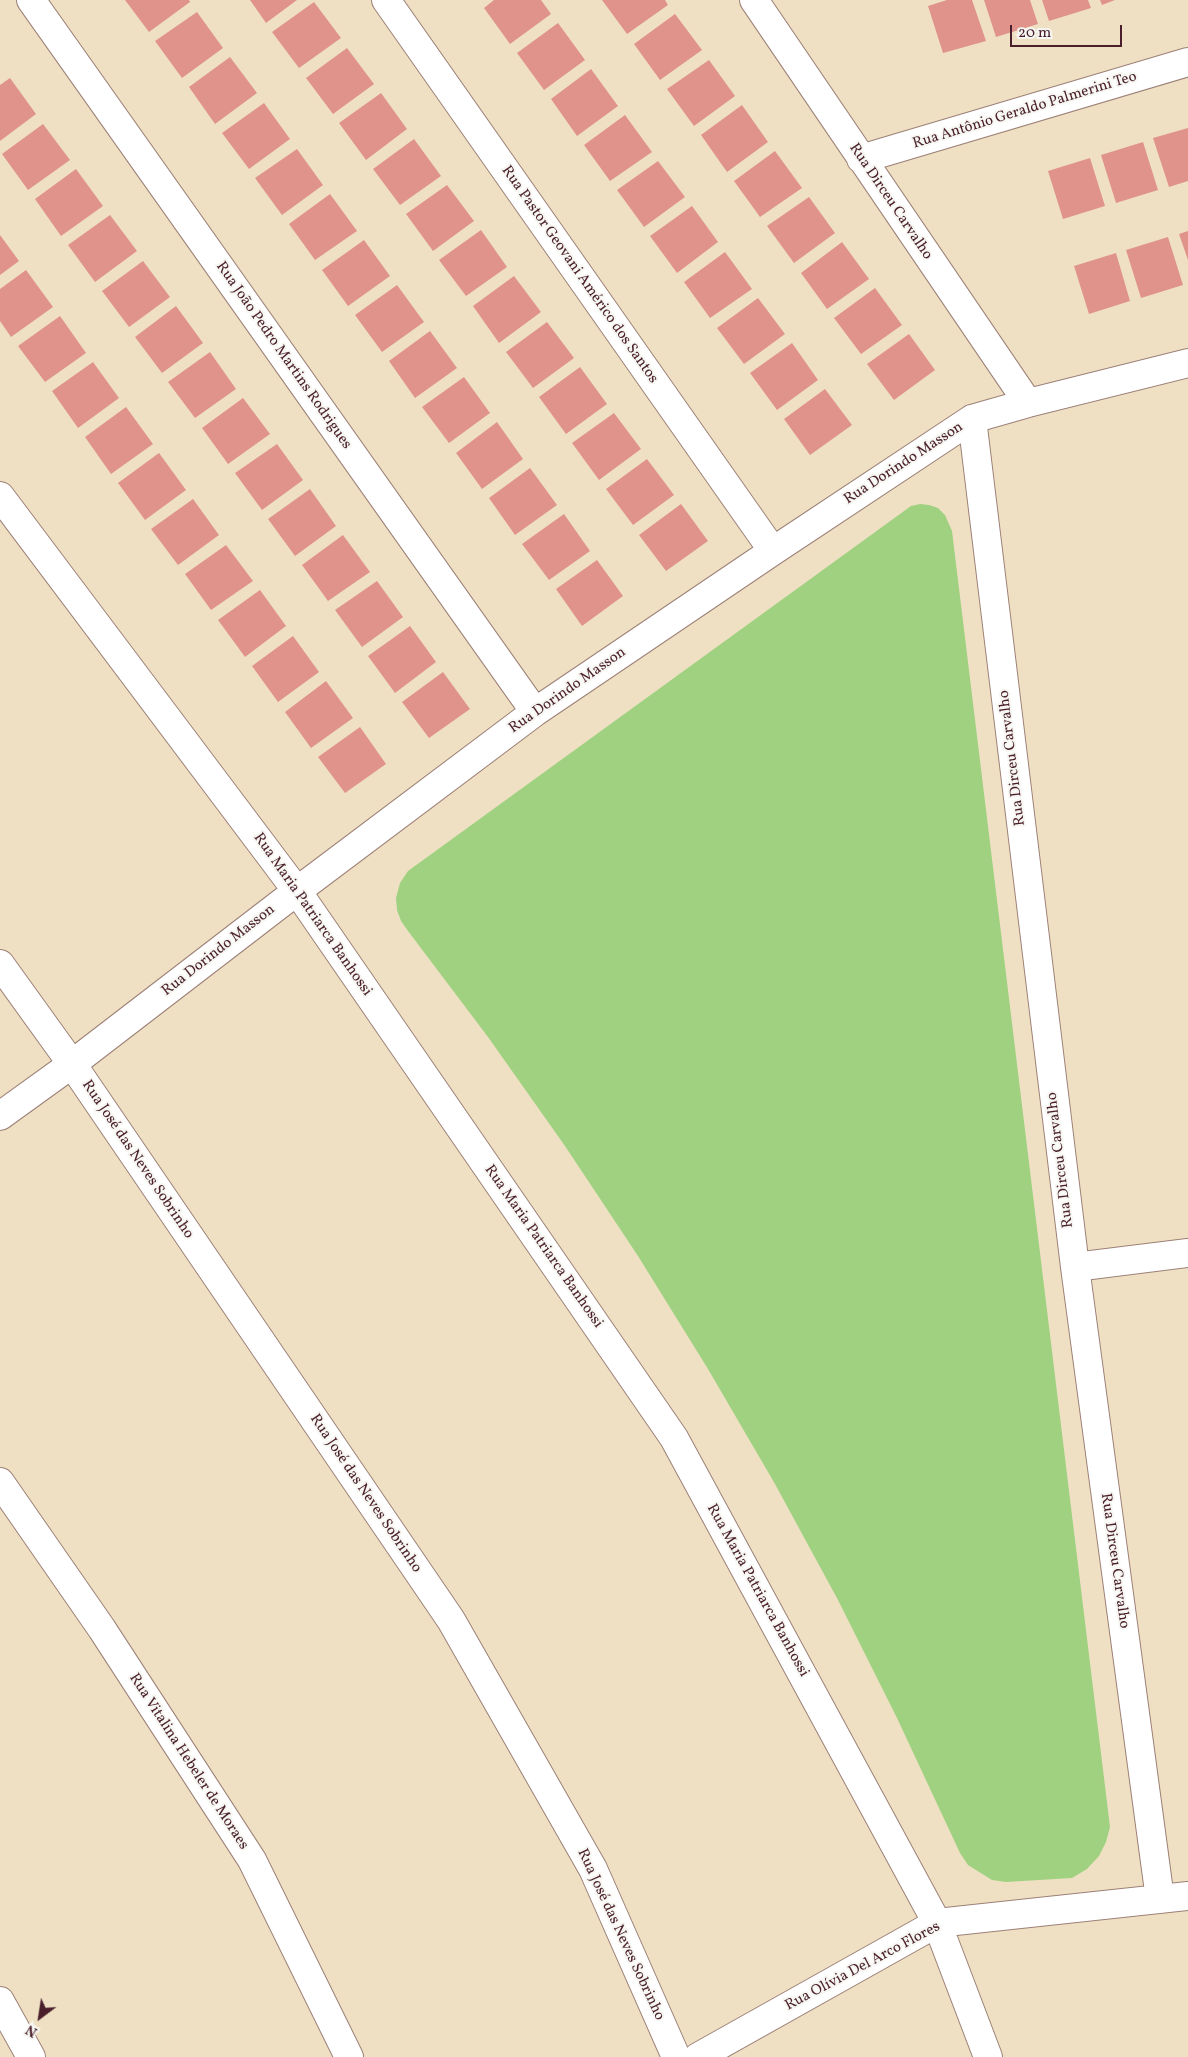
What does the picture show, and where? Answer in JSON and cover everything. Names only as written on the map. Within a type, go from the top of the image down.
[{"type":"street","name":"Rua João Pedro Martins Rodrigues","points":[[31,0],[535,712]]},
{"type":"street","name":"Rua Pastor Geovani Américo dos Santos","points":[[386,0],[773,551]]},
{"type":"street","name":"Rua Dirceu Carvalho","points":[[754,0],[1028,403]]},
{"type":"street","name":"Rua Antônio Geraldo Palmerini Teo","points":[[861,159],[1188,62]]},
{"type":"street","name":"Rua Dorindo Masson","points":[[0,1116],[72,1064],[297,891],[535,712],[972,419],[1188,363]]},
{"type":"street","name":"Rua Dirceu Carvalho","points":[[972,419],[1074,1267],[1160,1899]]},
{"type":"street","name":"Rua Maria Patriarca Banhossi","points":[[0,496],[297,891],[674,1438],[938,1923],[988,2057]]},
{"type":"street","name":"Rua José das Neves Sobrinho","points":[[0,964],[72,1064],[451,1620],[593,1869],[676,2057]]},
{"type":"street","points":[[1074,1267],[1188,1253]]},
{"type":"street","name":"Rua Vitalina Hebeler de Moraes","points":[[0,1482],[102,1629],[252,1860],[349,2057]]},
{"type":"street","name":"Rua Olívia Del Arco Flores","points":[[698,2057],[938,1923],[1188,1896]]},
{"type":"street","points":[[0,2001],[31,2057]]},
{"type":"green space","points":[[920,504],[938,508],[945,515],[952,531],[1110,1827],[1106,1842],[1099,1856],[1087,1869],[1072,1878],[1006,1882],[992,1880],[968,1865],[960,1853],[897,1718],[838,1600],[775,1484],[708,1369],[638,1256],[565,1146],[488,1037],[408,931],[401,921],[397,910],[396,898],[400,883],[408,871],[911,506]]},
{"type":"building","points":[[125,0],[189,0],[190,2],[149,32]]},
{"type":"building","points":[[250,0],[297,0],[266,23]]},
{"type":"building","points":[[494,0],[541,0],[551,14],[510,44],[484,8]]},
{"type":"building","points":[[602,0],[665,0],[668,5],[627,34]]},
{"type":"building","points":[[947,0],[972,0],[986,41],[943,53],[928,6]]},
{"type":"building","points":[[984,0],[1030,0],[1038,24],[996,37]]},
{"type":"building","points":[[1042,0],[1088,0],[1091,8],[1049,21]]},
{"type":"building","points":[[1100,0],[1115,0],[1102,5]]},
{"type":"building","points":[[314,2],[341,38],[299,68],[272,32]]},
{"type":"building","points":[[197,12],[223,48],[182,78],[155,41]]},
{"type":"building","points":[[675,14],[702,50],[660,80],[634,44]]},
{"type":"building","points":[[558,23],[585,60],[544,90],[517,53]]},
{"type":"building","points":[[347,48],[374,84],[333,114],[306,78]]},
{"type":"building","points":[[230,57],[257,93],[215,124],[189,87]]},
{"type":"building","points":[[709,60],[735,96],[694,126],[667,89]]},
{"type":"building","points":[[591,69],[618,106],[577,136],[551,99]]},
{"type":"building","points":[[10,78],[36,114],[0,141],[0,85]]},
{"type":"building","points":[[381,93],[407,129],[366,160],[339,123]]},
{"type":"building","points":[[264,103],[290,139],[249,169],[222,133]]},
{"type":"building","points":[[742,105],[768,142],[727,172],[701,135]]},
{"type":"building","points":[[625,115],[652,152],[610,181],[584,145]]},
{"type":"building","points":[[43,124],[70,160],[28,190],[2,154]]},
{"type":"building","points":[[1188,128],[1188,181],[1169,187],[1153,138]]},
{"type":"building","points":[[414,139],[441,176],[400,205],[373,169]]},
{"type":"building","points":[[1143,142],[1158,190],[1116,203],[1101,155]]},
{"type":"building","points":[[297,149],[323,185],[282,215],[255,178]]},
{"type":"building","points":[[775,151],[802,188],[760,217],[734,181]]},
{"type":"building","points":[[1090,158],[1105,206],[1063,219],[1048,171]]},
{"type":"building","points":[[658,161],[685,197],[644,227],[617,190]]},
{"type":"building","points":[[76,169],[103,206],[61,236],[35,199]]},
{"type":"building","points":[[447,185],[474,221],[433,251],[406,214]]},
{"type":"building","points":[[330,194],[357,231],[315,260],[289,224]]},
{"type":"building","points":[[809,197],[835,233],[794,263],[767,226]]},
{"type":"building","points":[[692,206],[718,242],[677,273],[650,236]]},
{"type":"building","points":[[110,215],[137,251],[95,282],[68,245]]},
{"type":"building","points":[[481,230],[507,267],[466,296],[439,260]]},
{"type":"building","points":[[1188,231],[1188,260],[1179,234]]},
{"type":"building","points":[[0,235],[19,261],[0,275]]},
{"type":"building","points":[[1168,237],[1183,285],[1141,298],[1126,250]]},
{"type":"building","points":[[364,240],[390,276],[348,306],[322,270]]},
{"type":"building","points":[[842,242],[869,279],[827,309],[801,273]]},
{"type":"building","points":[[725,252],[752,289],[710,318],[684,282]]},
{"type":"building","points":[[1116,253],[1130,301],[1089,314],[1074,266]]},
{"type":"building","points":[[143,261],[170,297],[129,327],[102,291]]},
{"type":"building","points":[[26,270],[53,307],[11,337],[0,321],[0,289]]},
{"type":"building","points":[[514,276],[541,312],[499,343],[473,306]]},
{"type":"building","points":[[397,285],[424,322],[382,352],[355,315]]},
{"type":"building","points":[[875,288],[902,325],[861,354],[834,318]]},
{"type":"building","points":[[758,298],[785,334],[744,364],[717,328]]},
{"type":"building","points":[[176,306],[203,343],[162,373],[135,337]]},
{"type":"building","points":[[60,316],[86,353],[45,382],[18,346]]},
{"type":"building","points":[[547,322],[574,358],[533,388],[506,352]]},
{"type":"building","points":[[430,331],[457,368],[415,398],[389,361]]},
{"type":"building","points":[[909,334],[935,370],[894,400],[867,364]]},
{"type":"building","points":[[792,343],[818,380],[777,410],[750,373]]},
{"type":"building","points":[[210,352],[236,389],[195,418],[168,382]]},
{"type":"building","points":[[93,362],[119,398],[78,428],[52,391]]},
{"type":"building","points":[[580,367],[607,404],[566,434],[539,397]]},
{"type":"building","points":[[464,377],[490,413],[449,443],[422,407]]},
{"type":"building","points":[[825,389],[852,425],[810,455],[784,419]]},
{"type":"building","points":[[243,398],[270,434],[228,464],[202,428]]},
{"type":"building","points":[[126,407],[153,444],[111,474],[85,437]]},
{"type":"building","points":[[614,413],[641,449],[599,480],[572,443]]},
{"type":"building","points":[[497,422],[523,459],[482,489],[456,453]]},
{"type":"building","points":[[277,444],[303,480],[262,510],[235,473]]},
{"type":"building","points":[[159,453],[186,490],[145,520],[118,483]]},
{"type":"building","points":[[647,459],[674,495],[633,525],[606,489]]},
{"type":"building","points":[[530,468],[557,505],[515,535],[489,498]]},
{"type":"building","points":[[310,489],[336,526],[295,556],[268,519]]},
{"type":"building","points":[[193,499],[219,535],[178,565],[151,529]]},
{"type":"building","points":[[681,504],[708,541],[666,571],[639,535]]},
{"type":"building","points":[[564,514],[590,551],[549,580],[522,544]]},
{"type":"building","points":[[343,535],[370,572],[328,601],[302,565]]},
{"type":"building","points":[[226,545],[253,581],[211,610],[185,574]]},
{"type":"building","points":[[597,560],[623,596],[582,626],[556,589]]},
{"type":"building","points":[[377,581],[403,617],[362,647],[335,610]]},
{"type":"building","points":[[260,590],[286,626],[245,657],[218,620]]},
{"type":"building","points":[[410,626],[436,662],[395,693],[368,656]]},
{"type":"building","points":[[293,636],[319,672],[278,702],[252,666]]},
{"type":"building","points":[[443,672],[470,709],[429,738],[402,702]]},
{"type":"building","points":[[326,681],[353,718],[311,748],[285,712]]},
{"type":"building","points":[[360,727],[386,764],[345,793],[318,757]]}]
